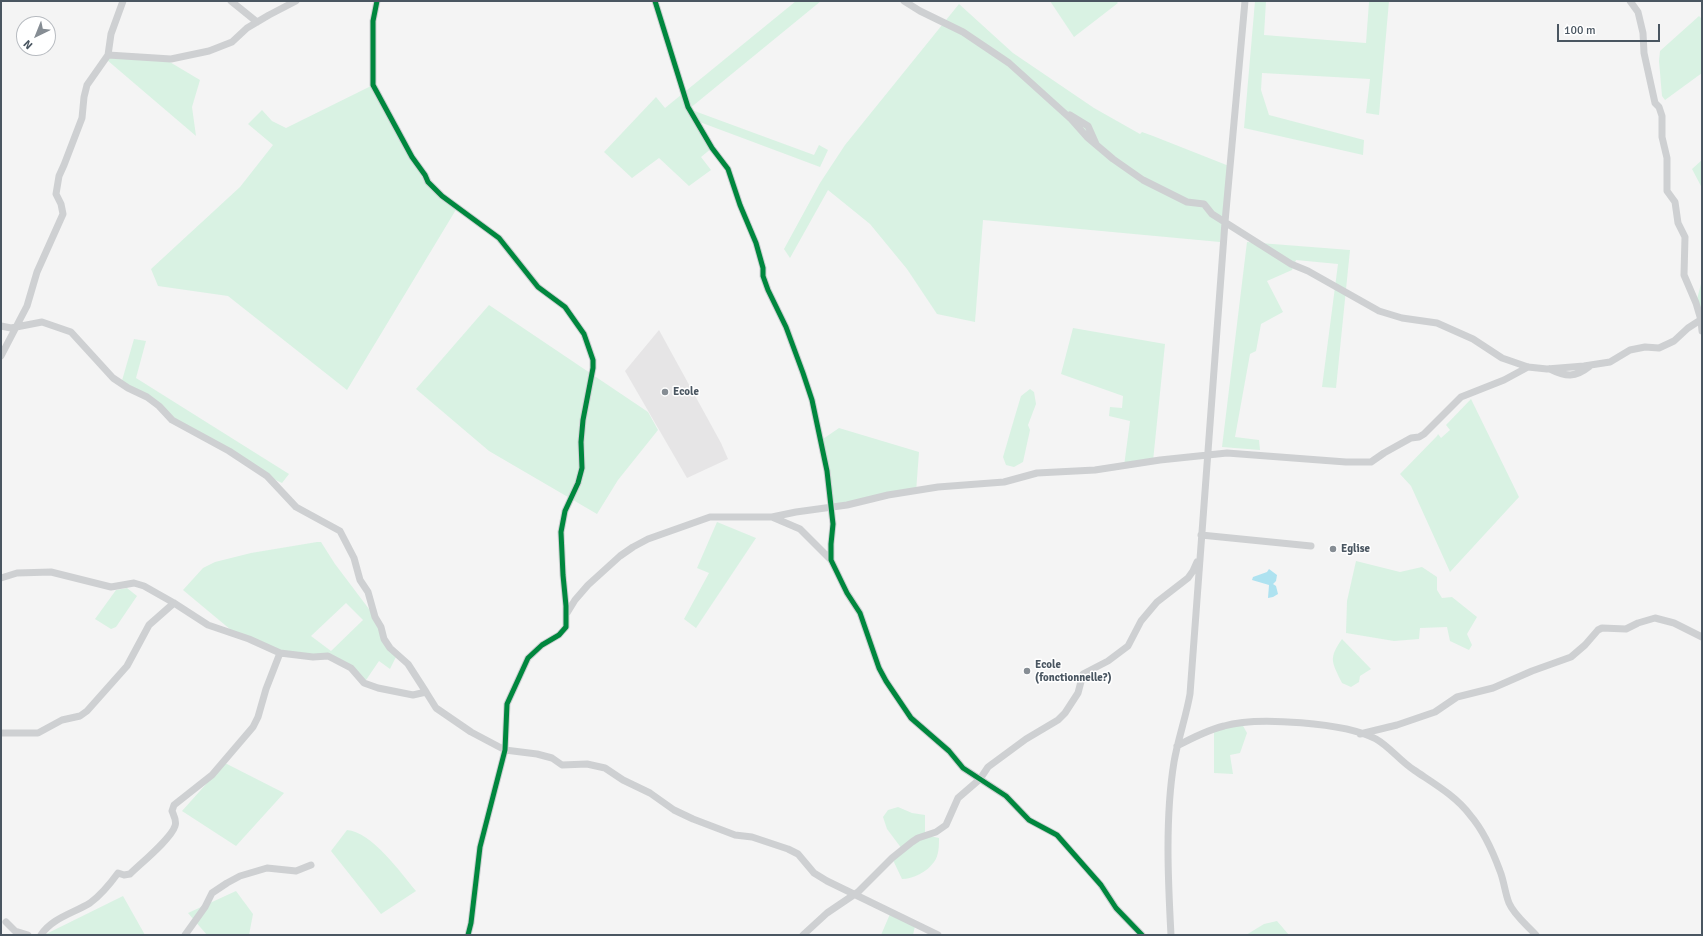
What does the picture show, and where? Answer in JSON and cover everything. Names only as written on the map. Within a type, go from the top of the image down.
[{"type":"street","points":[[1,356],[27,306],[37,272],[63,214],[61,204],[56,194],[59,176],[82,118],[87,85],[108,55],[111,34],[123,1]]},
{"type":"street","points":[[231,1],[257,22]]},
{"type":"street","points":[[108,55],[170,59],[209,51],[232,42],[257,22],[296,1]]},
{"type":"street","points":[[377,1],[373,22],[373,84],[412,157],[425,175],[428,182],[442,196],[499,238],[538,287],[565,307],[584,334],[593,360],[593,368],[583,420],[581,442],[582,468],[578,484],[566,511],[561,532],[566,627],[559,635],[542,645],[528,658],[507,704],[505,750],[489,816],[483,832],[471,923],[468,935]]},
{"type":"street","points":[[655,1],[688,107],[712,148],[728,169],[740,205],[756,242],[763,268],[763,276],[768,290],[786,326],[812,400],[827,471],[833,524],[831,560]]},
{"type":"street","points":[[904,1],[920,11],[963,32],[1009,63],[1060,109],[1097,146],[1143,180],[1187,202],[1204,204],[1212,214],[1291,264],[1308,271],[1379,311],[1402,318],[1437,323],[1472,339],[1502,358],[1528,367],[1550,368],[1584,366],[1610,362],[1630,350],[1645,347],[1659,348],[1674,341],[1701,319]]},
{"type":"street","points":[[1171,935],[1169,883],[1169,802],[1177,746],[1187,711],[1190,694],[1225,222],[1245,1]]},
{"type":"street","points":[[1630,1],[1638,12],[1642,28],[1644,52],[1655,103],[1659,107],[1662,116],[1662,137],[1667,158],[1667,191],[1675,202],[1678,223],[1685,237],[1684,275],[1701,319],[1702,331]]},
{"type":"street","points":[[1,326],[11,328],[42,322],[71,332],[113,378],[128,388],[147,397],[159,406],[172,420],[230,451],[262,472],[296,507],[340,531],[354,558],[360,580],[368,592],[375,617],[381,627],[384,639],[390,648],[408,664],[436,708],[471,732],[505,750],[537,754],[552,758],[562,765],[587,764],[605,768],[622,780],[650,793],[674,810],[693,819],[735,835],[752,837],[788,849],[798,854],[814,873],[827,881],[938,935]]},
{"type":"street","points":[[566,614],[575,600],[588,585],[620,556],[633,547],[648,539],[710,517],[772,517],[796,512],[831,508],[888,495],[938,487],[1004,482],[1037,473],[1095,470],[1227,453],[1346,462],[1371,462],[1411,438],[1424,434],[1461,397],[1504,380],[1528,367]]},
{"type":"street","points":[[772,517],[800,529],[831,560],[847,593],[860,613],[879,668],[898,700],[911,718],[949,751],[963,768],[1006,796],[1029,820],[1057,835],[1101,885],[1116,908],[1142,935]]},
{"type":"street","points":[[1201,535],[1311,546]]},
{"type":"street","points":[[803,935],[827,912],[854,895],[912,842],[918,838],[936,832],[946,825],[958,798],[980,779],[988,767],[999,757],[1065,713],[1078,693],[1083,674],[1108,661],[1128,646],[1141,621],[1157,602],[1188,578],[1200,555]]},
{"type":"street","points":[[1,578],[17,573],[51,572],[99,586],[111,587],[134,583],[144,586],[174,603],[208,625],[250,639],[280,653],[313,657],[328,656],[351,668],[364,683],[378,688],[413,695],[426,692]]},
{"type":"street","points":[[1,733],[38,733],[62,720],[80,716],[87,711],[127,666],[149,626],[174,603]]},
{"type":"street","points":[[1360,734],[1398,725],[1436,712],[1457,697],[1493,688],[1532,671],[1572,657],[1585,646],[1598,630],[1602,628],[1626,630],[1638,623],[1655,618],[1674,623],[1702,637]]},
{"type":"street","points":[[41,935],[54,922],[91,902],[105,890],[118,874],[130,874],[161,844],[175,826],[175,819],[172,811],[174,805],[212,775],[253,727],[258,717],[266,689],[280,653]]},
{"type":"street","points":[[1177,746],[1191,738],[1226,725],[1282,721],[1333,727],[1375,739],[1391,750],[1410,767],[1441,788],[1470,814],[1485,838],[1500,869],[1509,903],[1518,916],[1536,935]]},
{"type":"street","points":[[185,935],[205,907],[212,893],[227,883],[240,876],[267,868],[296,871],[311,865]]},
{"type":"street","points":[[3,921],[15,931],[28,935]]},
{"type":"shaded area","name":"Ecole","points":[[659,330],[721,443],[728,459],[687,478],[625,371]]},
{"type":"green space","points":[[796,1],[821,1],[689,109],[814,155],[819,145],[828,150],[820,167],[697,121],[712,148],[701,157],[711,170],[689,186],[659,158],[632,178],[604,152],[656,97],[665,108]]},
{"type":"green space","points":[[1050,1],[1116,1],[1118,3],[1074,37]]},
{"type":"green space","points":[[1255,1],[1266,1],[1264,35],[1366,43],[1369,2],[1354,1],[1389,1],[1379,115],[1366,113],[1370,79],[1262,73],[1261,90],[1269,115],[1364,140],[1363,155],[1244,128]]},
{"type":"green space","points":[[959,4],[1013,53],[1094,108],[1140,134],[1142,132],[1229,166],[1220,242],[983,220],[975,322],[937,314],[907,269],[870,224],[828,190],[790,258],[784,249],[820,183],[845,145]]},
{"type":"green space","points":[[1699,16],[1702,19],[1702,73],[1665,100],[1662,96],[1659,61],[1660,51]]},
{"type":"green space","points":[[113,55],[163,58],[200,80],[192,107],[196,136],[107,60]]},
{"type":"green space","points":[[373,85],[425,175],[457,208],[347,390],[228,296],[158,286],[151,269],[240,187],[273,145],[248,124],[262,110],[272,121],[286,128]]},
{"type":"green space","points":[[1702,160],[1702,188],[1692,169]]},
{"type":"green space","points":[[1247,242],[1350,250],[1336,388],[1322,387],[1338,264],[1296,260],[1292,270],[1267,281],[1283,312],[1261,324],[1256,351],[1250,354],[1235,437],[1259,440],[1260,450],[1222,447]]},
{"type":"green space","points":[[1702,280],[1702,319],[1696,303]]},
{"type":"green space","points":[[489,305],[648,412],[658,430],[618,480],[597,514],[489,451],[416,389]]},
{"type":"green space","points":[[1073,328],[1165,344],[1153,461],[1124,466],[1130,421],[1109,416],[1110,407],[1122,408],[1123,396],[1061,374]]},
{"type":"green space","points":[[134,339],[146,341],[136,378],[289,474],[282,483],[267,476],[172,420],[159,406],[121,384]]},
{"type":"green space","points":[[1030,389],[1034,392],[1036,404],[1028,425],[1030,430],[1023,462],[1014,467],[1006,465],[1003,457],[1021,396]]},
{"type":"green space","points":[[1471,399],[1519,497],[1450,572],[1411,486],[1400,474],[1438,434],[1441,438],[1450,430],[1446,425]]},
{"type":"green space","points":[[839,428],[919,452],[916,492],[831,508],[820,441]]},
{"type":"green space","points":[[717,522],[756,538],[696,628],[684,619],[709,573],[697,568]]},
{"type":"green space","points":[[321,542],[335,564],[375,617],[384,639],[398,653],[390,669],[379,661],[364,683],[351,668],[328,656],[284,654],[237,635],[183,590],[203,568],[215,562],[251,553]],"holes":[[[346,603],[363,620],[331,651],[311,636]]]},
{"type":"green space","points":[[1356,561],[1400,572],[1422,567],[1437,577],[1437,590],[1442,598],[1452,597],[1477,617],[1467,634],[1472,645],[1469,650],[1450,641],[1447,627],[1420,628],[1419,639],[1394,641],[1346,633],[1347,601]]},
{"type":"green space","points":[[127,588],[137,596],[116,627],[111,629],[95,619],[116,590]]},
{"type":"green space","points":[[1342,639],[1371,669],[1360,676],[1359,682],[1351,687],[1342,683],[1333,661],[1335,651]]},
{"type":"green space","points":[[1242,724],[1247,733],[1240,753],[1230,755],[1233,774],[1214,773],[1214,730]]},
{"type":"green space","points":[[225,763],[284,793],[236,846],[182,811]]},
{"type":"green space","points":[[898,807],[912,813],[925,815],[925,835],[939,838],[939,847],[936,860],[924,872],[906,879],[902,879],[892,858],[902,849],[887,829],[883,817],[888,810]]},
{"type":"green space","points":[[347,830],[356,832],[376,845],[416,891],[381,914],[331,851]]},
{"type":"green space","points":[[236,891],[253,914],[249,935],[207,935],[188,913]]},
{"type":"green space","points":[[123,896],[145,935],[44,935]]},
{"type":"green space","points":[[890,914],[915,926],[913,935],[881,935]]},
{"type":"green space","points":[[1277,921],[1289,935],[1246,935],[1264,924]]},
{"type":"water","points":[[1269,569],[1277,575],[1276,581],[1273,584],[1276,586],[1278,594],[1268,598],[1269,585],[1252,580],[1253,577],[1267,572]]},
{"type":"cycle path","points":[[377,1],[373,21],[373,85],[412,157],[425,175],[428,182],[442,196],[499,238],[538,287],[565,307],[584,334],[593,360],[593,368],[583,420],[581,442],[582,468],[578,483],[565,511],[561,532],[566,627],[559,635],[542,645],[528,658],[507,704],[505,750],[480,847],[471,923],[468,935]]},
{"type":"cycle path","points":[[655,1],[688,107],[712,148],[728,169],[740,205],[756,243],[763,268],[763,276],[768,290],[786,327],[803,373],[812,400],[827,471],[833,524],[831,560],[847,593],[860,613],[879,668],[911,718],[949,751],[963,768],[1006,796],[1029,820],[1057,835],[1101,885],[1116,908],[1142,935]]},
{"type":"place","name":"Ecole","points":[[665,392]]},
{"type":"place","name":"Eglise","points":[[1333,549]]},
{"type":"place","name":"Ecole (fonctionnelle?)","points":[[1027,671]]}]
